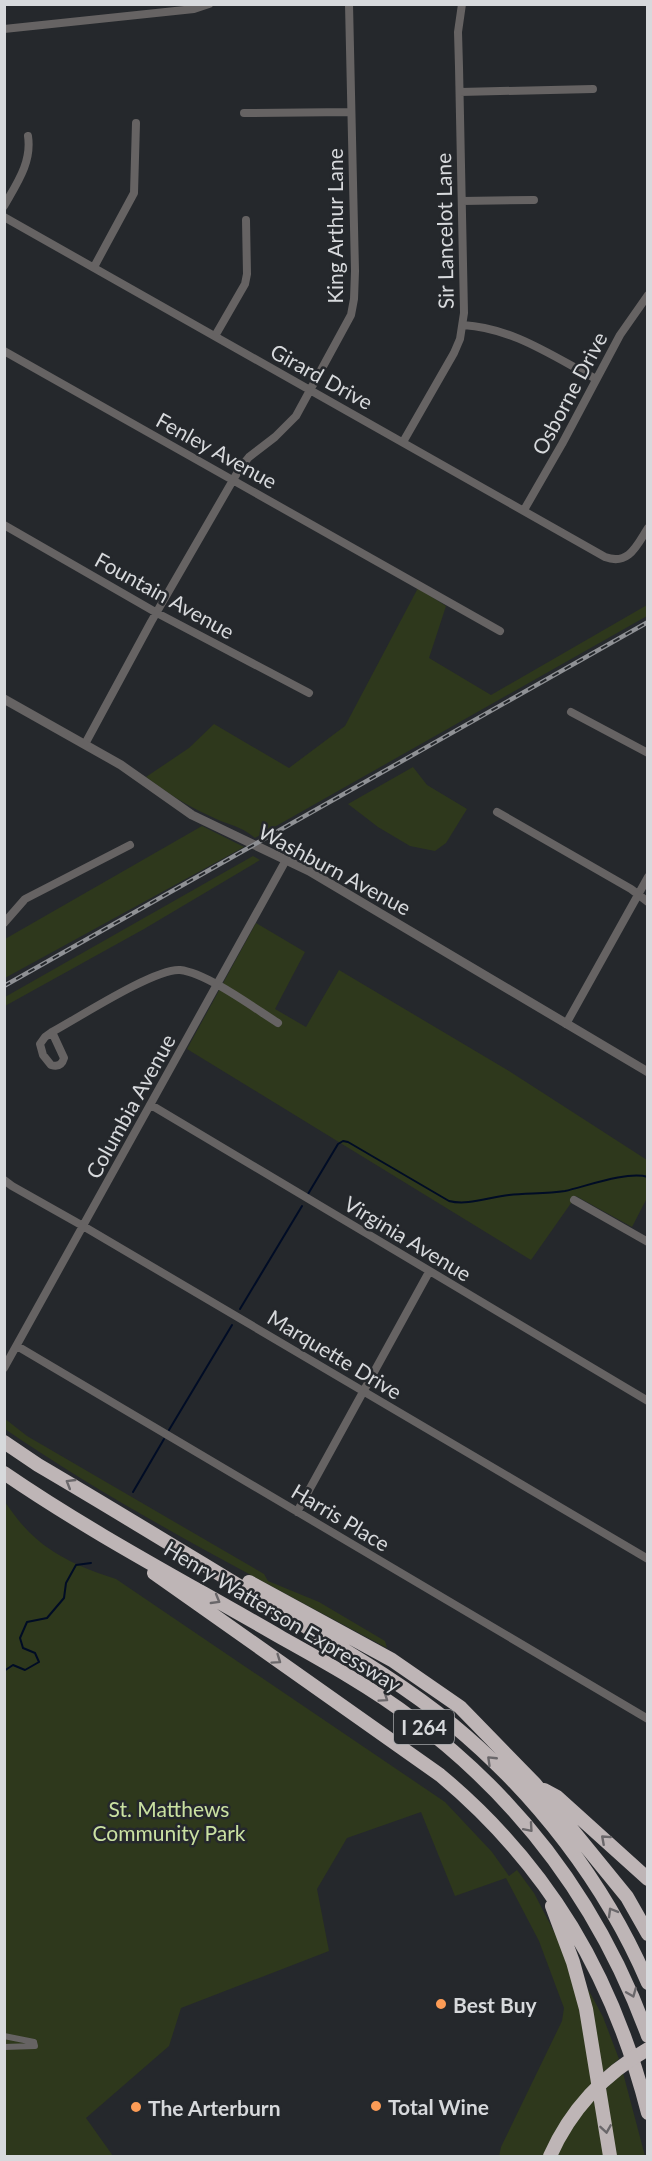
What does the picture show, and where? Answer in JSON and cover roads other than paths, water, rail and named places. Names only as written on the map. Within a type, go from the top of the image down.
[{"type":"highway","name":"Henry Watterson Expressway","points":[[4,1442],[393,1681],[469,1739],[523,1791],[576,1856],[613,1914],[648,1983]]},
{"type":"highway","name":"Henry Watterson Expressway","points":[[4,1473],[93,1528],[372,1690],[414,1719],[462,1759],[494,1789],[531,1830],[574,1887],[631,1989],[648,2036]]},
{"type":"highway","points":[[120,1513],[356,1639],[418,1677],[459,1707],[535,1784],[627,1897],[648,1934]]},
{"type":"highway","points":[[93,1528],[440,1774],[494,1824],[547,1889],[579,1940],[609,1997],[633,2059],[648,2113]]},
{"type":"highway","points":[[535,1784],[557,1797],[648,1879]]},
{"type":"highway","points":[[547,1889],[573,1962],[586,2009],[610,2157]]},
{"type":"highway","points":[[550,2157],[572,2117],[592,2092],[623,2065],[648,2049]]},
{"type":"street","points":[[4,28],[194,9],[209,4]]},
{"type":"street","name":"King Arthur Lane","points":[[85,744],[234,479],[249,457],[296,416],[351,315],[354,299],[349,4]]},
{"type":"street","name":"Sir Lancelot Lane","points":[[403,442],[448,366],[460,339],[463,325],[458,32],[462,4]]},
{"type":"street","points":[[460,92],[593,89]]},
{"type":"street","points":[[244,113],[351,112]]},
{"type":"street","points":[[94,267],[134,193],[136,123]]},
{"type":"street","points":[[4,206],[27,164],[28,136]]},
{"type":"street","points":[[462,201],[534,200]]},
{"type":"street","name":"Girard Drive","points":[[4,217],[611,560],[625,558],[632,553],[648,528]]},
{"type":"street","points":[[215,336],[244,284],[247,274],[246,220]]},
{"type":"street","name":"Osborne Drive","points":[[524,510],[620,335],[648,296]]},
{"type":"street","points":[[463,325],[494,328],[515,336],[596,379]]},
{"type":"street","name":"Fenley Avenue","points":[[4,351],[500,631]]},
{"type":"street","name":"Fountain Avenue","points":[[4,525],[158,612],[309,693]]},
{"type":"street","name":"Washburn Avenue","points":[[4,699],[121,765],[186,811],[309,871],[648,1072]]},
{"type":"street","points":[[571,712],[648,753]]},
{"type":"street","points":[[497,812],[631,889],[648,902]]},
{"type":"street","points":[[4,923],[25,899],[130,845]]},
{"type":"street","name":"Columbia Avenue","points":[[4,1368],[286,860]]},
{"type":"street","points":[[566,1024],[648,877]]},
{"type":"street","points":[[52,1032],[142,982],[168,971],[188,972],[217,985],[278,1023]]},
{"type":"street","name":"Virginia Avenue","points":[[151,1105],[648,1401]]},
{"type":"street","name":"Marquette Drive","points":[[4,1180],[648,1559]]},
{"type":"street","points":[[574,1200],[648,1242]]},
{"type":"street","points":[[297,1512],[429,1272]]},
{"type":"street","name":"Harris Place","points":[[17,1346],[648,1719]]},
{"type":"street","points":[[4,2036],[34,2042],[35,2046],[4,2047]]},
{"type":"waterway","points":[[308,1194],[338,1144],[343,1141],[449,1201],[456,1202],[565,1191],[629,1176],[648,1177]]},
{"type":"waterway","points":[[240,1309],[302,1206]]},
{"type":"waterway","points":[[169,1430],[232,1325]]},
{"type":"waterway","points":[[133,1492],[164,1439]]},
{"type":"waterway","points":[[4,1671],[13,1665],[25,1670],[39,1662],[35,1653],[23,1648],[20,1638],[27,1622],[47,1618],[64,1598],[66,1583],[76,1565],[91,1563]]},
{"type":"railway","points":[[4,986],[648,622]]},
{"type":"place","name":"Best Buy","points":[[441,2004]]},
{"type":"place","name":"Total Wine","points":[[376,2106]]},
{"type":"place","name":"The Arterburn","points":[[136,2107]]},
{"type":"park label","name":"St. Matthews Community Park","points":[[169,1820]]}]
